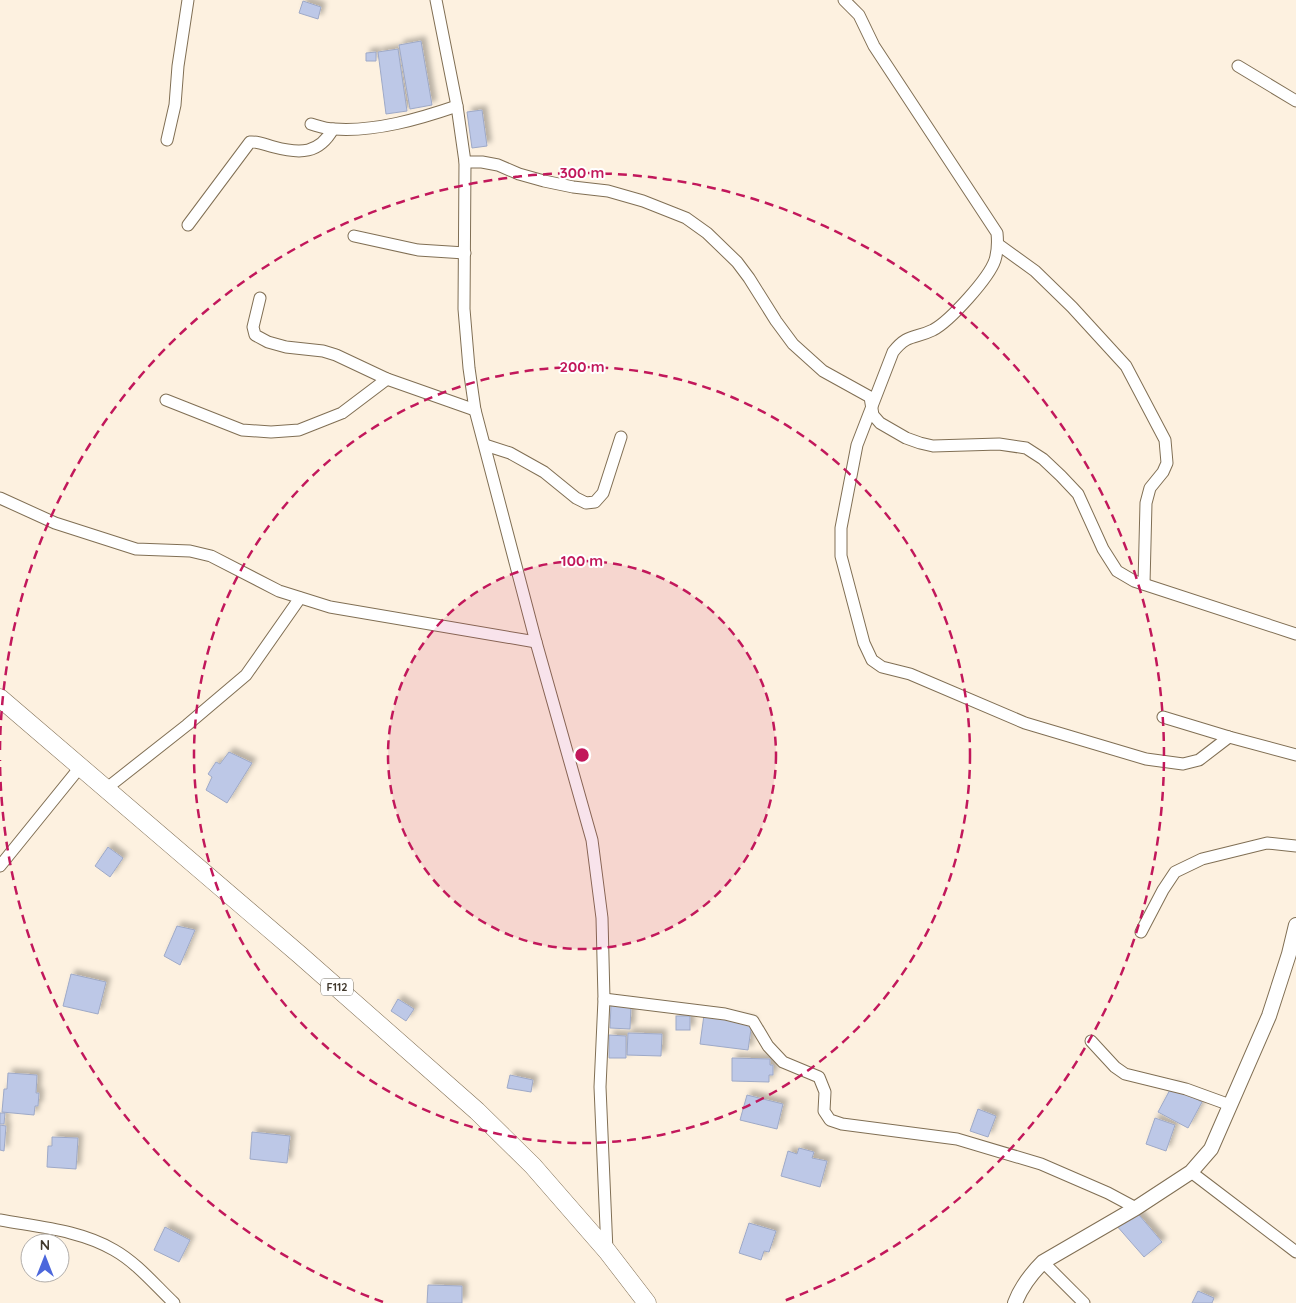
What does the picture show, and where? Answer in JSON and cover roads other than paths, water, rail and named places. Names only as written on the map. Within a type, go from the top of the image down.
[{"type":"main road","name":"F112","points":[[0,698],[396,1038],[477,1111],[533,1166],[607,1251],[647,1303]]},
{"type":"street","points":[[167,140],[175,104],[178,66],[188,0]]},
{"type":"street","points":[[436,0],[458,106],[465,162],[464,309],[475,410],[536,642],[592,840],[602,918],[604,999],[600,1087],[607,1251]]},
{"type":"street","points":[[844,0],[859,15],[879,54],[997,233],[998,245],[994,262],[977,287],[948,320],[932,330],[910,337],[902,342],[893,352],[872,405],[856,454],[841,528],[841,556],[864,643],[872,660],[882,667],[910,674],[1025,723],[1146,759],[1183,764],[1199,760],[1230,737]]},
{"type":"street","points":[[1238,66],[1296,101]]},
{"type":"street","points":[[311,124],[333,129],[377,127],[428,116],[458,106]]},
{"type":"street","points":[[188,225],[250,142],[255,141],[277,148],[302,151],[320,146],[327,141],[333,129]]},
{"type":"street","points":[[465,162],[482,162],[498,165],[544,181],[608,191],[643,201],[686,218],[707,233],[737,262],[793,344],[823,371],[870,397],[873,415],[880,423],[906,438],[933,446],[999,444],[1026,448],[1043,459],[1078,494],[1103,549],[1117,572],[1134,581],[1296,634]]},
{"type":"street","points":[[354,236],[418,250],[465,253]]},
{"type":"street","points":[[998,245],[1035,271],[1072,307],[1126,366],[1165,440],[1167,462],[1150,488],[1146,503],[1144,584]]},
{"type":"street","points":[[260,298],[253,327],[255,335],[268,342],[286,347],[323,351],[336,355],[387,379],[475,410]]},
{"type":"street","points":[[166,400],[242,430],[299,430],[342,413],[387,379]]},
{"type":"street","points":[[484,445],[510,453],[544,472],[576,498],[586,503],[595,502],[603,493],[621,437]]},
{"type":"street","points":[[0,498],[55,523],[136,549],[190,551],[211,556],[279,591],[330,607],[536,642]]},
{"type":"street","points":[[107,788],[188,725],[246,675],[300,598]]},
{"type":"street","points":[[1163,717],[1296,755]]},
{"type":"street","points":[[0,866],[81,766]]},
{"type":"street","points":[[1141,932],[1163,890],[1175,872],[1202,859],[1268,843],[1296,846]]},
{"type":"street","points":[[1014,1303],[1030,1275],[1042,1262],[1136,1208],[1192,1172],[1211,1149],[1268,1016],[1289,954],[1296,925]]},
{"type":"street","points":[[604,999],[725,1014],[753,1021],[768,1046],[783,1062],[819,1077],[825,1092],[824,1111],[830,1120],[842,1124],[957,1139],[1042,1164],[1108,1193],[1136,1208]]},
{"type":"street","points":[[1091,1041],[1115,1067],[1125,1074],[1186,1089],[1230,1105]]},
{"type":"street","points":[[1192,1172],[1296,1252]]},
{"type":"street","points":[[0,1220],[88,1237],[133,1262],[174,1303]]},
{"type":"street","points":[[1042,1262],[1084,1303]]}]
